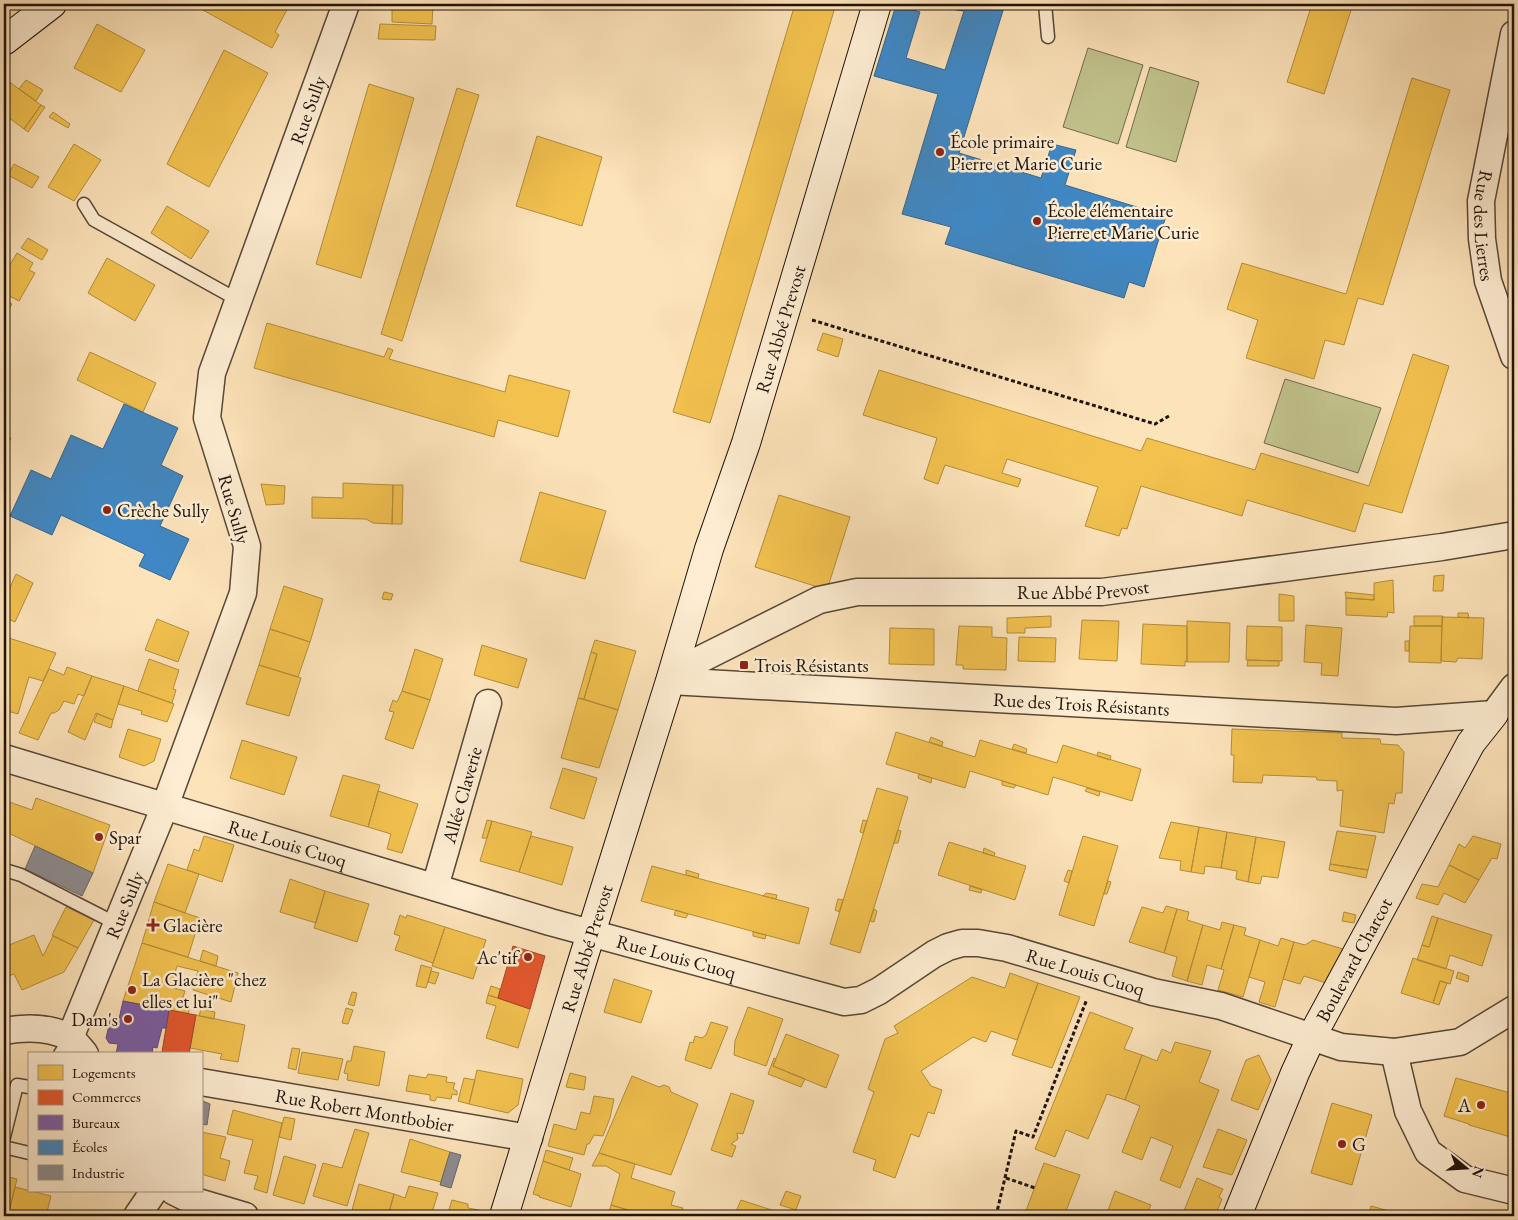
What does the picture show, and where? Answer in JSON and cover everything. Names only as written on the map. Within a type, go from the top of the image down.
[{"type":"street","points":[[4,41],[52,4]]},
{"type":"street","name":"Rue Sully","points":[[72,1048],[117,924],[165,806],[243,593],[247,546],[206,418],[212,373],[346,4]]},
{"type":"street","name":"Rue Abbé Prevost","points":[[504,1216],[670,681],[709,549],[746,443],[877,4]]},
{"type":"street","name":"Rue des Lierres","points":[[1514,34],[1480,201],[1482,239],[1488,282],[1514,356]]},
{"type":"street","name":"Rue Abbé Prevost","points":[[670,681],[691,664],[818,600],[857,592],[1102,592],[1442,547],[1514,535]]},
{"type":"street","name":"Rue des Trois Résistants","points":[[670,681],[1396,721],[1494,714]]},
{"type":"street","points":[[1494,714],[1514,687]]},
{"type":"street","name":"Allée Claverie","points":[[435,887],[488,703]]},
{"type":"street","name":"Boulevard Charcot","points":[[1237,1216],[1312,1036],[1471,743],[1494,714]]},
{"type":"street","name":"Rue Louis Cuoq","points":[[4,758],[591,933],[844,1002],[861,1000],[879,991],[934,954],[962,943],[992,944],[1153,992],[1221,1006],[1341,1047],[1394,1052],[1460,1042],[1514,1009]]},
{"type":"street","points":[[4,1031],[18,1028],[37,1028],[54,1032],[72,1048]]},
{"type":"street","points":[[1394,1052],[1408,1111],[1428,1152],[1465,1179],[1514,1191]]},
{"type":"street","name":"Rue Robert Montbobier","points":[[202,1082],[529,1138]]},
{"type":"street","points":[[137,1216],[155,1192],[246,1216]]},
{"type":"lane","points":[[1045,4],[1048,37]]},
{"type":"lane","points":[[84,204],[94,220],[238,300]]},
{"type":"lane","points":[[8,871],[21,875],[117,924]]},
{"type":"lane","points":[[4,1137],[17,1085],[28,1088]]},
{"type":"lane","points":[[4,1146],[28,1153]]},
{"type":"path","points":[[785,312],[1155,424],[1169,416]]},
{"type":"path","points":[[996,1216],[1016,1131],[1033,1137],[1096,975]]},
{"type":"path","points":[[1006,1178],[1035,1188]]},
{"type":"green space","points":[[1088,48],[1143,65],[1118,144],[1063,127]]},
{"type":"green space","points":[[1150,67],[1199,82],[1176,162],[1126,147]]},
{"type":"green space","points":[[1285,379],[1381,408],[1358,473],[1264,443]]},
{"type":"building: Logements","points":[[203,4],[290,4],[275,32],[279,35],[272,48],[201,9]]},
{"type":"building: Logements","points":[[392,4],[433,4],[432,24],[392,22]]},
{"type":"building: Logements","points":[[795,4],[836,4],[710,423],[673,412]]},
{"type":"building: Logements","points":[[1312,4],[1353,4],[1324,94],[1287,82]]},
{"type":"building: Logements","points":[[1462,4],[1499,4],[1498,8],[1462,6]]},
{"type":"building: Logements","points":[[97,24],[145,50],[121,92],[74,68]]},
{"type":"building: Logements","points":[[380,24],[436,26],[435,40],[378,39]]},
{"type":"building: Logements","points":[[224,50],[268,73],[209,187],[167,164]]},
{"type":"building: Logements","points":[[4,78],[41,105],[24,129],[4,114]]},
{"type":"building: Logements","points":[[1412,78],[1450,90],[1383,305],[1358,298],[1344,345],[1325,340],[1314,379],[1246,358],[1258,320],[1227,309],[1242,263],[1346,294]]},
{"type":"building: Logements","points":[[26,80],[43,90],[36,101],[19,89]]},
{"type":"building: Logements","points":[[369,84],[414,98],[361,278],[316,264]]},
{"type":"building: Logements","points":[[457,88],[479,95],[402,341],[381,334]]},
{"type":"building: Logements","points":[[41,105],[45,107],[28,132],[24,129]]},
{"type":"building: Logements","points":[[53,112],[70,124],[68,128],[49,117]]},
{"type":"building: Logements","points":[[537,136],[602,157],[582,226],[516,206]]},
{"type":"building: Logements","points":[[74,144],[101,160],[74,201],[48,187]]},
{"type":"building: Logements","points":[[14,164],[39,177],[32,188],[8,175]]},
{"type":"building: Logements","points":[[167,206],[209,231],[191,259],[151,233]]},
{"type":"building: Logements","points":[[28,238],[48,250],[42,260],[21,248]]},
{"type":"building: Logements","points":[[17,253],[33,263],[29,270],[35,273],[19,301],[4,293],[4,275]]},
{"type":"building: Logements","points":[[107,258],[155,285],[135,321],[88,293]]},
{"type":"building: Logements","points":[[4,299],[12,304],[5,316],[4,316]]},
{"type":"building: Logements","points":[[267,323],[384,357],[388,348],[393,350],[389,359],[505,392],[509,375],[570,391],[558,437],[498,420],[494,437],[254,368]]},
{"type":"building: Logements","points":[[823,333],[843,339],[838,357],[817,350]]},
{"type":"building: Logements","points":[[90,352],[156,383],[143,412],[77,380]]},
{"type":"building: Logements","points":[[1413,354],[1449,366],[1402,513],[1364,503],[1355,532],[1247,500],[1242,516],[1141,486],[1127,529],[1122,528],[1119,536],[1085,526],[1098,487],[1007,459],[1002,473],[1021,479],[1018,487],[945,465],[938,484],[924,479],[937,438],[863,415],[879,370],[1141,451],[1147,438],[1255,470],[1261,453],[1369,486]]},
{"type":"building: Logements","points":[[4,435],[11,438],[4,453]]},
{"type":"building: Logements","points":[[343,483],[393,485],[392,524],[373,523],[366,519],[312,518],[312,497],[343,498]]},
{"type":"building: Logements","points":[[261,484],[285,486],[284,504],[266,505]]},
{"type":"building: Logements","points":[[393,485],[403,485],[402,524],[392,524]]},
{"type":"building: Logements","points":[[540,492],[606,511],[585,579],[520,561]]},
{"type":"building: Logements","points":[[779,495],[850,517],[827,590],[755,567]]},
{"type":"building: Logements","points":[[16,574],[33,583],[15,622],[4,617],[4,601]]},
{"type":"building: Logements","points":[[1444,575],[1443,591],[1433,591],[1434,576]]},
{"type":"building: Logements","points":[[1393,580],[1394,613],[1388,612],[1387,617],[1346,615],[1346,598],[1374,600],[1374,583]]},
{"type":"building: Logements","points":[[284,586],[323,599],[310,642],[270,629]]},
{"type":"building: Logements","points":[[384,592],[393,594],[391,600],[382,599]]},
{"type":"building: Logements","points":[[1345,592],[1374,595],[1374,600],[1346,598]]},
{"type":"building: Logements","points":[[1279,594],[1294,596],[1294,621],[1279,621]]},
{"type":"building: Logements","points":[[1458,613],[1468,613],[1469,618],[1458,617]]},
{"type":"building: Logements","points":[[1051,616],[1051,627],[1025,628],[1025,633],[1007,633],[1007,618]]},
{"type":"building: Logements","points":[[1414,616],[1443,616],[1442,626],[1414,626]]},
{"type":"building: Logements","points":[[1442,617],[1484,618],[1482,659],[1458,658],[1456,662],[1441,661]]},
{"type":"building: Logements","points":[[157,619],[189,632],[178,662],[145,650]]},
{"type":"building: Logements","points":[[1082,620],[1119,621],[1117,661],[1079,659]]},
{"type":"building: Logements","points":[[1187,621],[1230,623],[1229,662],[1187,662]]},
{"type":"building: Logements","points":[[1143,624],[1187,626],[1187,662],[1185,661],[1185,666],[1141,664]]},
{"type":"building: Logements","points":[[1306,625],[1342,628],[1338,676],[1321,675],[1322,663],[1304,662]]},
{"type":"building: Logements","points":[[959,626],[992,627],[992,637],[1007,638],[1006,670],[963,669],[963,665],[956,665]]},
{"type":"building: Logements","points":[[1247,626],[1282,627],[1282,661],[1246,660]]},
{"type":"building: Logements","points":[[1410,626],[1442,626],[1441,663],[1409,662]]},
{"type":"building: Logements","points":[[890,628],[934,629],[934,665],[889,664]]},
{"type":"building: Logements","points":[[270,629],[310,642],[298,677],[259,665]]},
{"type":"building: Logements","points":[[1019,637],[1056,638],[1055,662],[1018,661]]},
{"type":"building: Logements","points":[[9,638],[56,653],[43,681],[29,677],[18,714],[4,710],[4,654]]},
{"type":"building: Logements","points":[[595,640],[636,651],[618,710],[584,699],[597,654],[591,652]]},
{"type":"building: Logements","points":[[1405,641],[1409,641],[1409,651],[1405,651]]},
{"type":"building: Logements","points":[[482,645],[527,659],[518,688],[474,675]]},
{"type":"building: Logements","points":[[415,649],[443,659],[430,700],[402,691]]},
{"type":"building: Logements","points":[[591,652],[597,654],[584,699],[578,698]]},
{"type":"building: Logements","points":[[149,659],[179,670],[173,689],[176,690],[172,703],[138,691]]},
{"type":"building: Logements","points":[[1248,660],[1279,661],[1279,666],[1247,666]]},
{"type":"building: Logements","points":[[259,665],[301,678],[289,716],[246,704]]},
{"type":"building: Logements","points":[[67,667],[92,676],[84,696],[78,694],[74,704],[64,701],[59,710],[51,713],[38,740],[19,733],[49,669],[64,675]]},
{"type":"building: Logements","points":[[92,676],[124,686],[113,720],[96,713],[85,740],[68,732]]},
{"type":"building: Logements","points":[[124,686],[174,704],[167,722],[141,714],[142,711],[118,704]]},
{"type":"building: Logements","points":[[402,691],[430,700],[413,749],[385,739],[394,712],[389,711],[393,700],[397,702]]},
{"type":"building: Logements","points":[[578,698],[618,710],[599,768],[561,758]]},
{"type":"building: Logements","points":[[97,714],[113,720],[111,728],[94,722]]},
{"type":"building: Logements","points":[[128,729],[161,739],[154,761],[144,766],[119,757]]},
{"type":"building: Logements","points":[[1232,729],[1342,733],[1342,738],[1380,739],[1381,744],[1398,745],[1404,752],[1402,793],[1396,793],[1394,804],[1389,803],[1384,833],[1340,826],[1343,790],[1337,791],[1337,781],[1317,780],[1316,777],[1263,775],[1262,783],[1233,782],[1234,755],[1231,755]]},
{"type":"building: Logements","points":[[896,732],[975,757],[980,740],[1057,763],[1063,745],[1141,769],[1132,801],[1053,777],[1048,795],[970,771],[965,788],[886,764]]},
{"type":"building: Logements","points":[[931,737],[943,742],[942,746],[929,742]]},
{"type":"building: Logements","points":[[242,740],[297,757],[284,795],[230,778]]},
{"type":"building: Logements","points":[[1014,744],[1027,749],[1026,753],[1012,749]]},
{"type":"building: Logements","points":[[1098,752],[1111,756],[1110,760],[1097,756]]},
{"type":"building: Logements","points":[[563,768],[597,778],[584,819],[550,808]]},
{"type":"building: Logements","points":[[919,774],[932,778],[931,783],[918,778]]},
{"type":"building: Logements","points":[[343,775],[380,785],[368,827],[330,816]]},
{"type":"building: Logements","points":[[1002,781],[1016,785],[1014,788],[1002,785]]},
{"type":"building: Logements","points":[[877,788],[908,797],[860,953],[830,944]]},
{"type":"building: Logements","points":[[1087,788],[1100,792],[1099,796],[1085,791]]},
{"type":"building: Logements","points":[[378,791],[418,804],[402,853],[387,849],[391,834],[368,827]]},
{"type":"building: Logements","points":[[36,798],[110,825],[93,873],[4,831],[4,800],[32,810]]},
{"type":"building: Logements","points":[[487,820],[492,821],[487,838],[482,838]]},
{"type":"building: Logements","points":[[863,820],[867,821],[863,833],[860,832]]},
{"type":"building: Logements","points":[[492,821],[532,832],[519,872],[480,861]]},
{"type":"building: Logements","points":[[1171,822],[1199,827],[1191,872],[1180,870],[1181,861],[1159,858]]},
{"type":"building: Logements","points":[[1199,827],[1227,832],[1221,868],[1205,866],[1204,874],[1191,872]]},
{"type":"building: Logements","points":[[898,830],[901,831],[898,843],[894,843]]},
{"type":"building: Logements","points":[[1337,831],[1376,836],[1368,870],[1330,864]]},
{"type":"building: Logements","points":[[1227,832],[1256,837],[1248,882],[1236,879],[1237,871],[1221,868]]},
{"type":"building: Logements","points":[[204,836],[234,845],[222,882],[187,870],[194,849],[199,851]]},
{"type":"building: Logements","points":[[531,836],[573,847],[562,885],[519,872]]},
{"type":"building: Logements","points":[[1083,836],[1118,846],[1094,926],[1059,915]]},
{"type":"building: Logements","points":[[1473,836],[1501,844],[1497,859],[1492,858],[1479,880],[1449,865],[1459,844],[1465,848]]},
{"type":"building: Logements","points":[[1256,837],[1285,842],[1278,878],[1262,876],[1260,884],[1248,882]]},
{"type":"building: Logements","points":[[949,842],[1026,866],[1015,900],[938,875]]},
{"type":"building: Logements","points":[[984,848],[995,853],[994,856],[983,853]]},
{"type":"building: Logements","points":[[168,864],[199,874],[185,913],[154,902]]},
{"type":"building: Logements","points":[[1330,864],[1368,870],[1366,878],[1329,870]]},
{"type":"building: Logements","points":[[1449,865],[1479,880],[1465,903],[1444,893],[1438,905],[1416,898],[1422,884],[1438,887]]},
{"type":"building: Logements","points":[[652,866],[809,908],[799,944],[641,901]]},
{"type":"building: Logements","points":[[686,870],[699,874],[698,878],[686,875]]},
{"type":"building: Logements","points":[[1068,870],[1072,871],[1069,883],[1064,881]]},
{"type":"building: Logements","points":[[290,879],[325,891],[316,923],[280,912]]},
{"type":"building: Logements","points":[[1108,881],[1111,882],[1107,894],[1104,894]]},
{"type":"building: Logements","points":[[970,886],[982,890],[981,893],[969,890]]},
{"type":"building: Logements","points":[[325,891],[369,904],[357,942],[314,928]]},
{"type":"building: Logements","points":[[766,893],[777,895],[776,899],[763,896]]},
{"type":"building: Logements","points":[[838,899],[843,900],[839,912],[835,910]]},
{"type":"building: Logements","points":[[154,902],[200,918],[188,957],[142,943]]},
{"type":"building: Logements","points":[[1166,906],[1177,909],[1164,953],[1129,942],[1142,907],[1163,913]]},
{"type":"building: Logements","points":[[66,907],[94,920],[78,948],[52,935]]},
{"type":"building: Logements","points":[[874,909],[877,911],[874,922],[870,921]]},
{"type":"building: Logements","points":[[1177,909],[1189,912],[1187,920],[1203,925],[1187,981],[1172,976],[1177,957],[1164,953]]},
{"type":"building: Logements","points":[[676,910],[688,914],[686,918],[674,915]]},
{"type":"building: Logements","points":[[1344,912],[1356,915],[1354,923],[1342,921]]},
{"type":"building: Logements","points":[[400,915],[406,918],[407,915],[445,927],[433,963],[395,950],[400,936],[394,934]]},
{"type":"building: Logements","points":[[1432,916],[1438,918],[1429,947],[1422,945]]},
{"type":"building: Logements","points":[[1438,918],[1492,935],[1482,966],[1450,955],[1446,969],[1417,960],[1422,945],[1429,947]]},
{"type":"building: Logements","points":[[1222,922],[1234,925],[1221,969],[1207,965],[1202,985],[1187,981],[1203,925],[1220,930]]},
{"type":"building: Logements","points":[[1234,925],[1246,928],[1244,935],[1260,940],[1243,997],[1218,990],[1224,970],[1221,969]]},
{"type":"building: Logements","points":[[445,927],[486,940],[473,979],[432,966]]},
{"type":"building: Logements","points":[[753,932],[766,935],[765,939],[753,936]]},
{"type":"building: Logements","points":[[34,935],[43,956],[53,936],[78,948],[64,972],[22,990],[14,974],[9,976],[4,964],[4,947]]},
{"type":"building: Logements","points":[[1281,938],[1294,942],[1275,1007],[1259,1002],[1265,982],[1249,977],[1260,940],[1278,946]]},
{"type":"building: Logements","points":[[1313,940],[1343,949],[1326,983],[1304,976],[1300,984],[1283,979],[1294,942],[1305,945]]},
{"type":"building: Logements","points":[[142,943],[238,973],[231,1002],[193,990],[198,971],[177,966],[171,987],[185,991],[181,1004],[190,1007],[188,1014],[123,1001]]},
{"type":"building: Logements","points":[[203,950],[218,956],[216,966],[200,961]]},
{"type":"building: Logements","points":[[1413,958],[1454,971],[1450,984],[1440,981],[1433,1003],[1401,993]]},
{"type":"building: Logements","points":[[421,965],[432,968],[426,988],[416,986]]},
{"type":"building: Logements","points":[[431,971],[439,973],[435,984],[428,982]]},
{"type":"building: Logements","points":[[1458,972],[1469,976],[1468,982],[1456,978]]},
{"type":"building: Logements","points":[[1010,973],[1038,983],[1017,1040],[991,1031],[986,1042],[973,1037],[921,1071],[931,1086],[942,1090],[934,1114],[928,1112],[919,1137],[911,1134],[895,1178],[873,1170],[876,1160],[853,1152],[874,1092],[868,1089],[885,1039],[898,1033],[894,1026],[972,977],[1005,988]]},
{"type":"building: Logements","points":[[614,979],[652,991],[641,1023],[604,1012]]},
{"type":"building: Logements","points":[[1440,981],[1447,983],[1439,1005],[1433,1003]]},
{"type":"building: Logements","points":[[1038,983],[1080,997],[1052,1068],[1012,1055]]},
{"type":"building: Logements","points":[[491,986],[500,989],[498,998],[488,995]]},
{"type":"building: Logements","points":[[352,992],[357,993],[354,1006],[348,1004]]},
{"type":"building: Logements","points":[[488,995],[530,1009],[518,1048],[486,1038],[496,1006],[486,1003]]},
{"type":"building: Logements","points":[[748,1007],[783,1019],[766,1066],[734,1055],[735,1041]]},
{"type":"building: Logements","points":[[346,1008],[353,1010],[348,1024],[342,1023]]},
{"type":"building: Logements","points":[[201,1009],[215,1012],[214,1019],[199,1016]]},
{"type":"building: Logements","points":[[1090,1012],[1133,1028],[1124,1049],[1142,1055],[1125,1100],[1107,1094],[1088,1139],[1066,1130],[1055,1157],[1035,1149]]},
{"type":"building: Logements","points":[[196,1015],[245,1025],[238,1062],[220,1059],[222,1054],[190,1048]]},
{"type":"building: Logements","points":[[711,1022],[728,1027],[711,1069],[685,1060],[690,1042],[693,1043],[695,1036],[702,1038],[706,1035]]},
{"type":"building: Logements","points":[[786,1034],[839,1055],[826,1088],[773,1066]]},
{"type":"building: Logements","points":[[1175,1042],[1211,1051],[1199,1082],[1219,1090],[1180,1188],[1160,1180],[1173,1146],[1151,1137],[1142,1160],[1122,1152],[1140,1106],[1125,1100],[1142,1055],[1157,1061],[1162,1049],[1171,1053]]},
{"type":"building: Logements","points":[[354,1046],[385,1052],[379,1086],[347,1080],[348,1074],[344,1073],[347,1061],[351,1061]]},
{"type":"building: Logements","points":[[292,1048],[300,1049],[296,1070],[288,1068]]},
{"type":"building: Logements","points":[[302,1052],[343,1059],[338,1080],[298,1073]]},
{"type":"building: Logements","points":[[1259,1055],[1271,1080],[1258,1110],[1231,1100],[1246,1060]]},
{"type":"building: Logements","points":[[774,1058],[776,1059],[773,1066],[805,1079],[801,1087],[768,1074]]},
{"type":"building: Logements","points":[[477,1070],[523,1079],[518,1105],[508,1113],[469,1104]]},
{"type":"building: Logements","points":[[570,1073],[586,1077],[584,1090],[566,1087]]},
{"type":"building: Logements","points":[[428,1074],[447,1077],[446,1082],[455,1083],[453,1089],[457,1091],[457,1095],[452,1094],[451,1099],[437,1097],[435,1101],[430,1100],[430,1095],[406,1091],[409,1075],[426,1078]]},
{"type":"building: Logements","points":[[632,1076],[659,1087],[664,1085],[669,1087],[671,1092],[698,1104],[671,1175],[599,1153]]},
{"type":"building: Logements","points":[[464,1078],[475,1080],[469,1104],[458,1101]]},
{"type":"building: Logements","name":"A","points":[[1456,1078],[1514,1094],[1514,1138],[1444,1116]]},
{"type":"building: Logements","points":[[731,1093],[754,1101],[743,1134],[737,1133],[738,1139],[731,1144],[736,1146],[732,1157],[711,1150]]},
{"type":"building: Logements","points":[[594,1096],[614,1099],[610,1118],[603,1136],[594,1135],[589,1144],[587,1144],[584,1155],[548,1146],[554,1124],[576,1130],[581,1112],[590,1114]]},
{"type":"building: Logements","name":"G","points":[[1332,1103],[1372,1115],[1352,1185],[1311,1173]]},
{"type":"building: Logements","points":[[233,1110],[282,1123],[267,1193],[254,1189],[258,1176],[244,1173],[253,1140],[227,1134]]},
{"type":"building: Logements","points":[[284,1117],[295,1119],[291,1140],[279,1137]]},
{"type":"building: Logements","points":[[355,1129],[369,1133],[347,1206],[313,1196],[323,1163],[342,1168]]},
{"type":"building: Logements","points":[[1218,1129],[1247,1140],[1232,1175],[1203,1167]]},
{"type":"building: Logements","points":[[202,1132],[226,1137],[220,1158],[230,1161],[225,1181],[202,1174]]},
{"type":"building: Logements","points":[[410,1139],[450,1152],[441,1182],[401,1172]]},
{"type":"building: Logements","points":[[546,1150],[573,1158],[569,1170],[543,1161]]},
{"type":"building: Logements","points":[[599,1153],[635,1164],[631,1178],[675,1192],[671,1205],[683,1208],[680,1216],[626,1216],[628,1210],[611,1205],[620,1174],[606,1166],[592,1166]]},
{"type":"building: Logements","points":[[284,1156],[316,1165],[304,1204],[273,1195]]},
{"type":"building: Logements","points":[[543,1161],[581,1174],[571,1207],[533,1194]]},
{"type":"building: Logements","points":[[1044,1163],[1080,1175],[1064,1216],[1024,1216]]},
{"type":"building: Logements","points":[[4,1176],[17,1179],[8,1216],[4,1216]]},
{"type":"building: Logements","points":[[1197,1178],[1223,1189],[1219,1197],[1222,1199],[1215,1216],[1182,1216]]},
{"type":"building: Logements","points":[[359,1184],[394,1194],[388,1216],[354,1216],[351,1214]]},
{"type":"building: Logements","points":[[409,1186],[438,1193],[431,1216],[388,1216],[394,1194],[405,1198]]},
{"type":"building: Logements","points":[[15,1187],[28,1190],[28,1192],[51,1196],[46,1216],[8,1216]]},
{"type":"building: Logements","points":[[786,1191],[801,1196],[796,1210],[780,1205]]},
{"type":"building: Logements","points":[[1115,1191],[1151,1205],[1146,1216],[1106,1216]]},
{"type":"building: Logements","points":[[452,1200],[468,1204],[468,1208],[484,1211],[483,1216],[447,1216]]},
{"type":"building: Logements","points":[[741,1200],[790,1216],[734,1216]]},
{"type":"building: Logements","points":[[611,1205],[628,1210],[626,1216],[609,1212]]},
{"type":"building: Logements","points":[[1371,1206],[1407,1216],[1368,1216]]},
{"type":"building: Commerces","points":[[513,946],[545,956],[530,1009],[498,998]]},
{"type":"building: Commerces","points":[[169,1010],[196,1015],[189,1052],[162,1052]]},
{"type":"building: Bureaux","points":[[123,1001],[169,1010],[166,1028],[162,1028],[157,1048],[153,1047],[152,1052],[116,1052],[118,1044],[109,1043],[106,1038],[111,1017],[119,1019]]},
{"type":"building: Écoles","name":"École primaire Pierre et Marie Curie","points":[[956,4],[1005,4],[959,153],[1041,178],[1052,144],[1076,150],[1065,185],[1166,216],[1144,287],[1129,282],[1124,298],[945,244],[951,227],[902,214],[938,94],[874,76],[896,5],[920,12],[906,58],[945,70],[964,11],[956,10]]},
{"type":"building: Écoles","points":[[124,404],[178,428],[161,465],[183,476],[160,526],[189,539],[170,580],[139,566],[145,554],[61,515],[52,535],[10,516],[31,470],[51,479],[71,435],[103,449]]},
{"type":"building: Industrie","points":[[35,846],[93,873],[82,896],[25,869]]},
{"type":"building: Industrie","points":[[202,1100],[210,1104],[207,1125],[202,1124]]},
{"type":"building: Industrie","points":[[450,1152],[461,1155],[451,1188],[440,1185]]},
{"type":"place","name":"École primaire Pierre et Marie Curie","points":[[940,152]]},
{"type":"place","name":"École élémentaire Pierre et Marie Curie","points":[[1037,221]]},
{"type":"place","name":"Crèche Sully","points":[[107,510]]},
{"type":"place","name":"Trois Résistants","points":[[744,665]]},
{"type":"place","name":"Spar","points":[[99,837]]},
{"type":"place","name":"Glacière","points":[[153,925]]},
{"type":"place","name":"Ac'tif","points":[[528,957]]},
{"type":"place","name":"La Glacière \"chez elles et lui\"","points":[[132,990]]},
{"type":"place","name":"Dam's","points":[[128,1019]]},
{"type":"place","name":"A","points":[[1481,1105]]},
{"type":"place","name":"G","points":[[1342,1144]]}]
